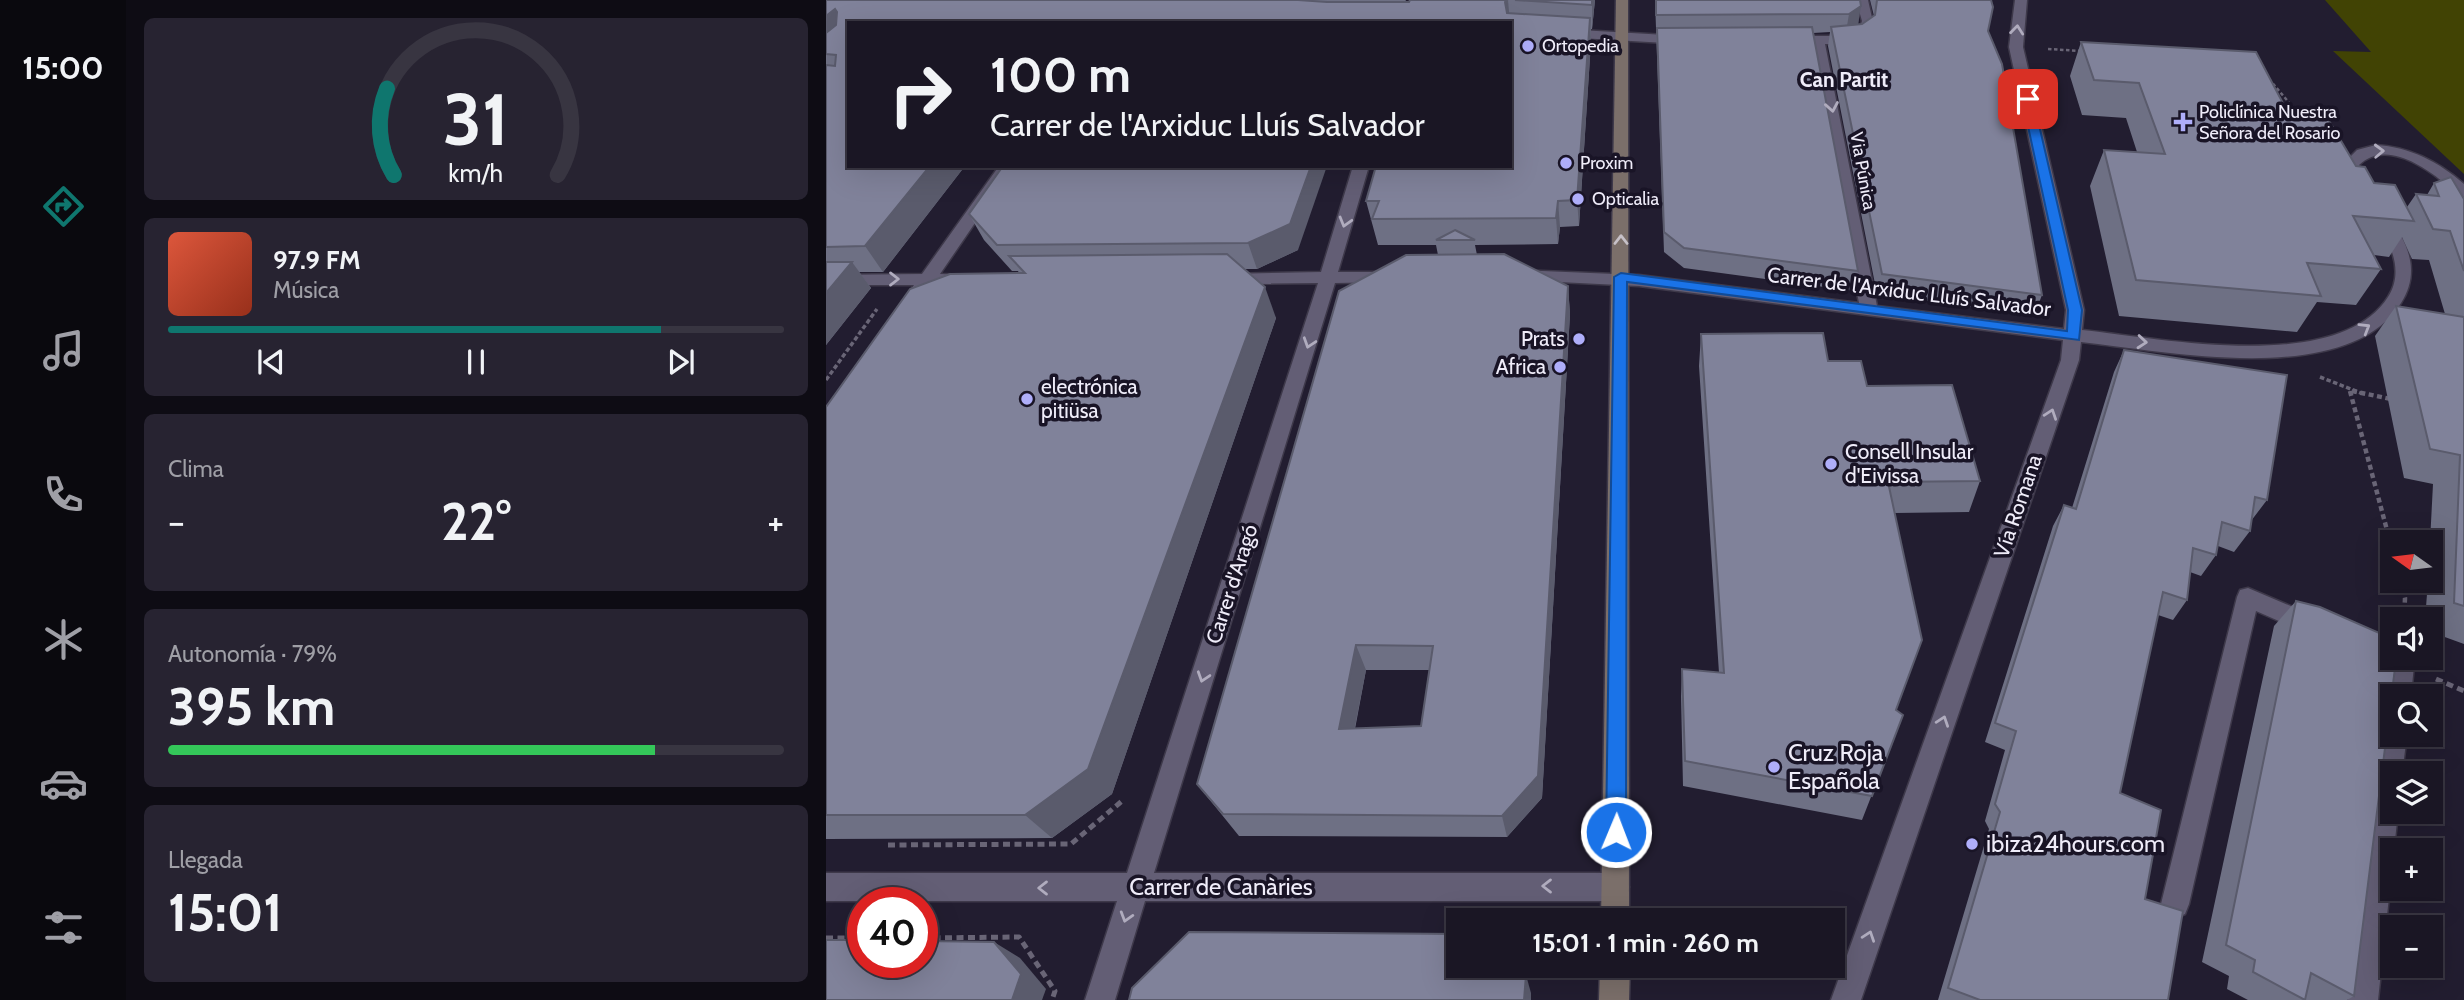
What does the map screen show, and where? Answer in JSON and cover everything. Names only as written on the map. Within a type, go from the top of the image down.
[{"type":"street","points":[[1615,908],[1622,0]]},
{"type":"street","points":[[1779,40],[1862,36],[1868,30],[1869,23],[1862,0]]},
{"type":"street","name":"Vía Romana","points":[[1846,1000],[2070,360],[2075,310],[2016,47],[2021,0]]},
{"type":"street","points":[[1512,30],[1702,40]]},
{"type":"street","name":"Via Púnica","points":[[1818,40],[1868,310]]},
{"type":"street","name":"Carrer de l'Arxiduc Lluís Salvador","points":[[1504,275],[1621,277],[2074,336],[2281,352],[2331,342],[2363,331],[2384,315],[2400,294],[2403,270],[2399,244],[2354,177],[2351,164],[2357,156],[2369,150],[2406,153],[2426,162],[2464,192]]},
{"type":"street","points":[[908,307],[1006,168]]},
{"type":"street","name":"Carrer d'Aragó","points":[[1100,1000],[1329,278],[1360,168]]},
{"type":"street","points":[[1203,279],[1410,276]]},
{"type":"street","points":[[826,280],[973,279]]},
{"type":"street","points":[[2175,904],[2248,597],[2402,664],[2400,684]]},
{"type":"street","points":[[2363,1000],[2393,747]]},
{"type":"street","name":"Carrer de Canàries","points":[[826,887],[1615,887]]},
{"type":"street","points":[[1614,1000],[1615,978]]},
{"type":"path","points":[[2016,47],[2082,51]]},
{"type":"path","points":[[2266,75],[2300,115]]},
{"type":"path","points":[[826,380],[882,303],[868,303]]},
{"type":"path","points":[[2387,530],[2350,391],[2401,401]]},
{"type":"path","points":[[880,845],[1071,844],[1121,802],[1126,789]]},
{"type":"path","points":[[938,938],[1019,937],[1055,991],[1052,1000]]},
{"type":"path","points":[[826,938],[847,938]]},
{"type":"shaded area","points":[[2325,0],[2464,0],[2464,174],[2333,51],[2371,52]]},
{"type":"building","points":[[826,0],[1507,0],[1507,13],[1590,18],[1577,200],[1558,201],[1556,218],[1372,219],[1379,201],[1366,201],[1375,168],[1512,168],[1512,21],[847,21],[847,168],[928,168],[865,246],[826,247],[826,65],[835,66],[836,55],[826,54],[826,33],[836,25],[837,12],[835,9],[826,16]]},
{"type":"building","points":[[1515,0],[1592,0],[1592,5]]},
{"type":"building","points":[[1656,0],[1860,0],[1861,6],[1849,14],[1656,15]]},
{"type":"building","points":[[1877,0],[1991,0],[1993,7],[1988,31],[2002,64],[2042,295],[1882,274],[1831,27],[1862,24],[1875,15]]},
{"type":"building","points":[[1812,27],[1858,271],[1684,248],[1664,232],[1657,28]]},
{"type":"building","points":[[2081,42],[2256,52],[2286,109],[2314,111],[2319,119],[2328,119],[2356,166],[2365,167],[2374,183],[2395,185],[2414,221],[2353,216],[2381,269],[2307,263],[2321,296],[2136,280],[2104,150],[2165,154],[2139,83],[2094,80]]},
{"type":"building","points":[[1002,168],[1310,168],[1290,224],[1248,243],[997,245],[969,214]]},
{"type":"building","points":[[2451,177],[2464,199],[2464,271],[2450,231],[2433,229],[2416,194],[2439,196],[2434,183]]},
{"type":"building","points":[[1455,230],[1475,240],[1436,240]]},
{"type":"building","points":[[1227,254],[1265,287],[1088,769],[1025,815],[826,815],[826,407],[910,289],[950,274],[1025,273],[1009,256]]},
{"type":"building","points":[[1504,254],[1568,286],[1538,776],[1502,816],[1223,814],[1197,784],[1339,291],[1406,255]],"holes":[[[1356,645],[1433,646],[1421,726],[1339,729]]]},
{"type":"building","points":[[826,262],[852,262],[826,293]]},
{"type":"building","points":[[2396,306],[2464,317],[2464,606],[2454,603],[2460,455],[2430,449]]},
{"type":"building","points":[[1823,333],[1828,361],[1861,361],[1867,386],[1952,385],[1980,481],[1888,482],[1922,640],[1896,710],[1903,715],[1872,796],[1685,761],[1682,669],[1724,673],[1701,334]]},
{"type":"building","points":[[2124,350],[2287,375],[2267,500],[2255,497],[2250,531],[2222,522],[2216,555],[2193,548],[2187,600],[2163,592],[2120,793],[2161,810],[2145,899],[2183,911],[2168,1000],[1980,1000],[1948,988],[2000,812],[1995,804],[2016,731],[1995,723],[2064,505],[2076,509]]},
{"type":"building","points":[[2296,601],[2320,607],[2380,633],[2380,670],[2395,670],[2393,684],[2380,684],[2380,747],[2385,747],[2383,761],[2380,761],[2380,788],[2354,996],[2311,973],[2305,1000],[2253,972],[2255,960],[2226,945]]},
{"type":"building","points":[[1189,932],[1446,934],[1446,978],[1526,978],[1524,1000],[1129,1000],[1132,988]]},
{"type":"building","points":[[826,940],[847,940],[847,978],[938,978],[938,941],[994,942],[1021,974],[1012,1000],[826,1000]]},
{"type":"place","name":"Ortopedia","points":[[1528,46]]},
{"type":"place","name":"Policlínica Nuestra Señora del Rosario","points":[[2183,122]]},
{"type":"place","name":"Proxim","points":[[1566,163]]},
{"type":"place","name":"Opticalia","points":[[1578,199]]},
{"type":"place","name":"Prats","points":[[1579,339]]},
{"type":"place","name":"Africa","points":[[1560,367]]},
{"type":"place","name":"electrónica pitiüsa","points":[[1027,399]]},
{"type":"place","name":"Consell Insular d'Eivissa","points":[[1831,464]]},
{"type":"place","name":"Cruz Roja Española","points":[[1774,767]]},
{"type":"place","name":"ibiza24hours.com","points":[[1972,844]]},
{"type":"district","name":"Can Partit","points":[[1844,80]]},
{"type":"route","points":[[1616,832],[1621,277],[2074,336],[2075,310],[2028,99]]}]
